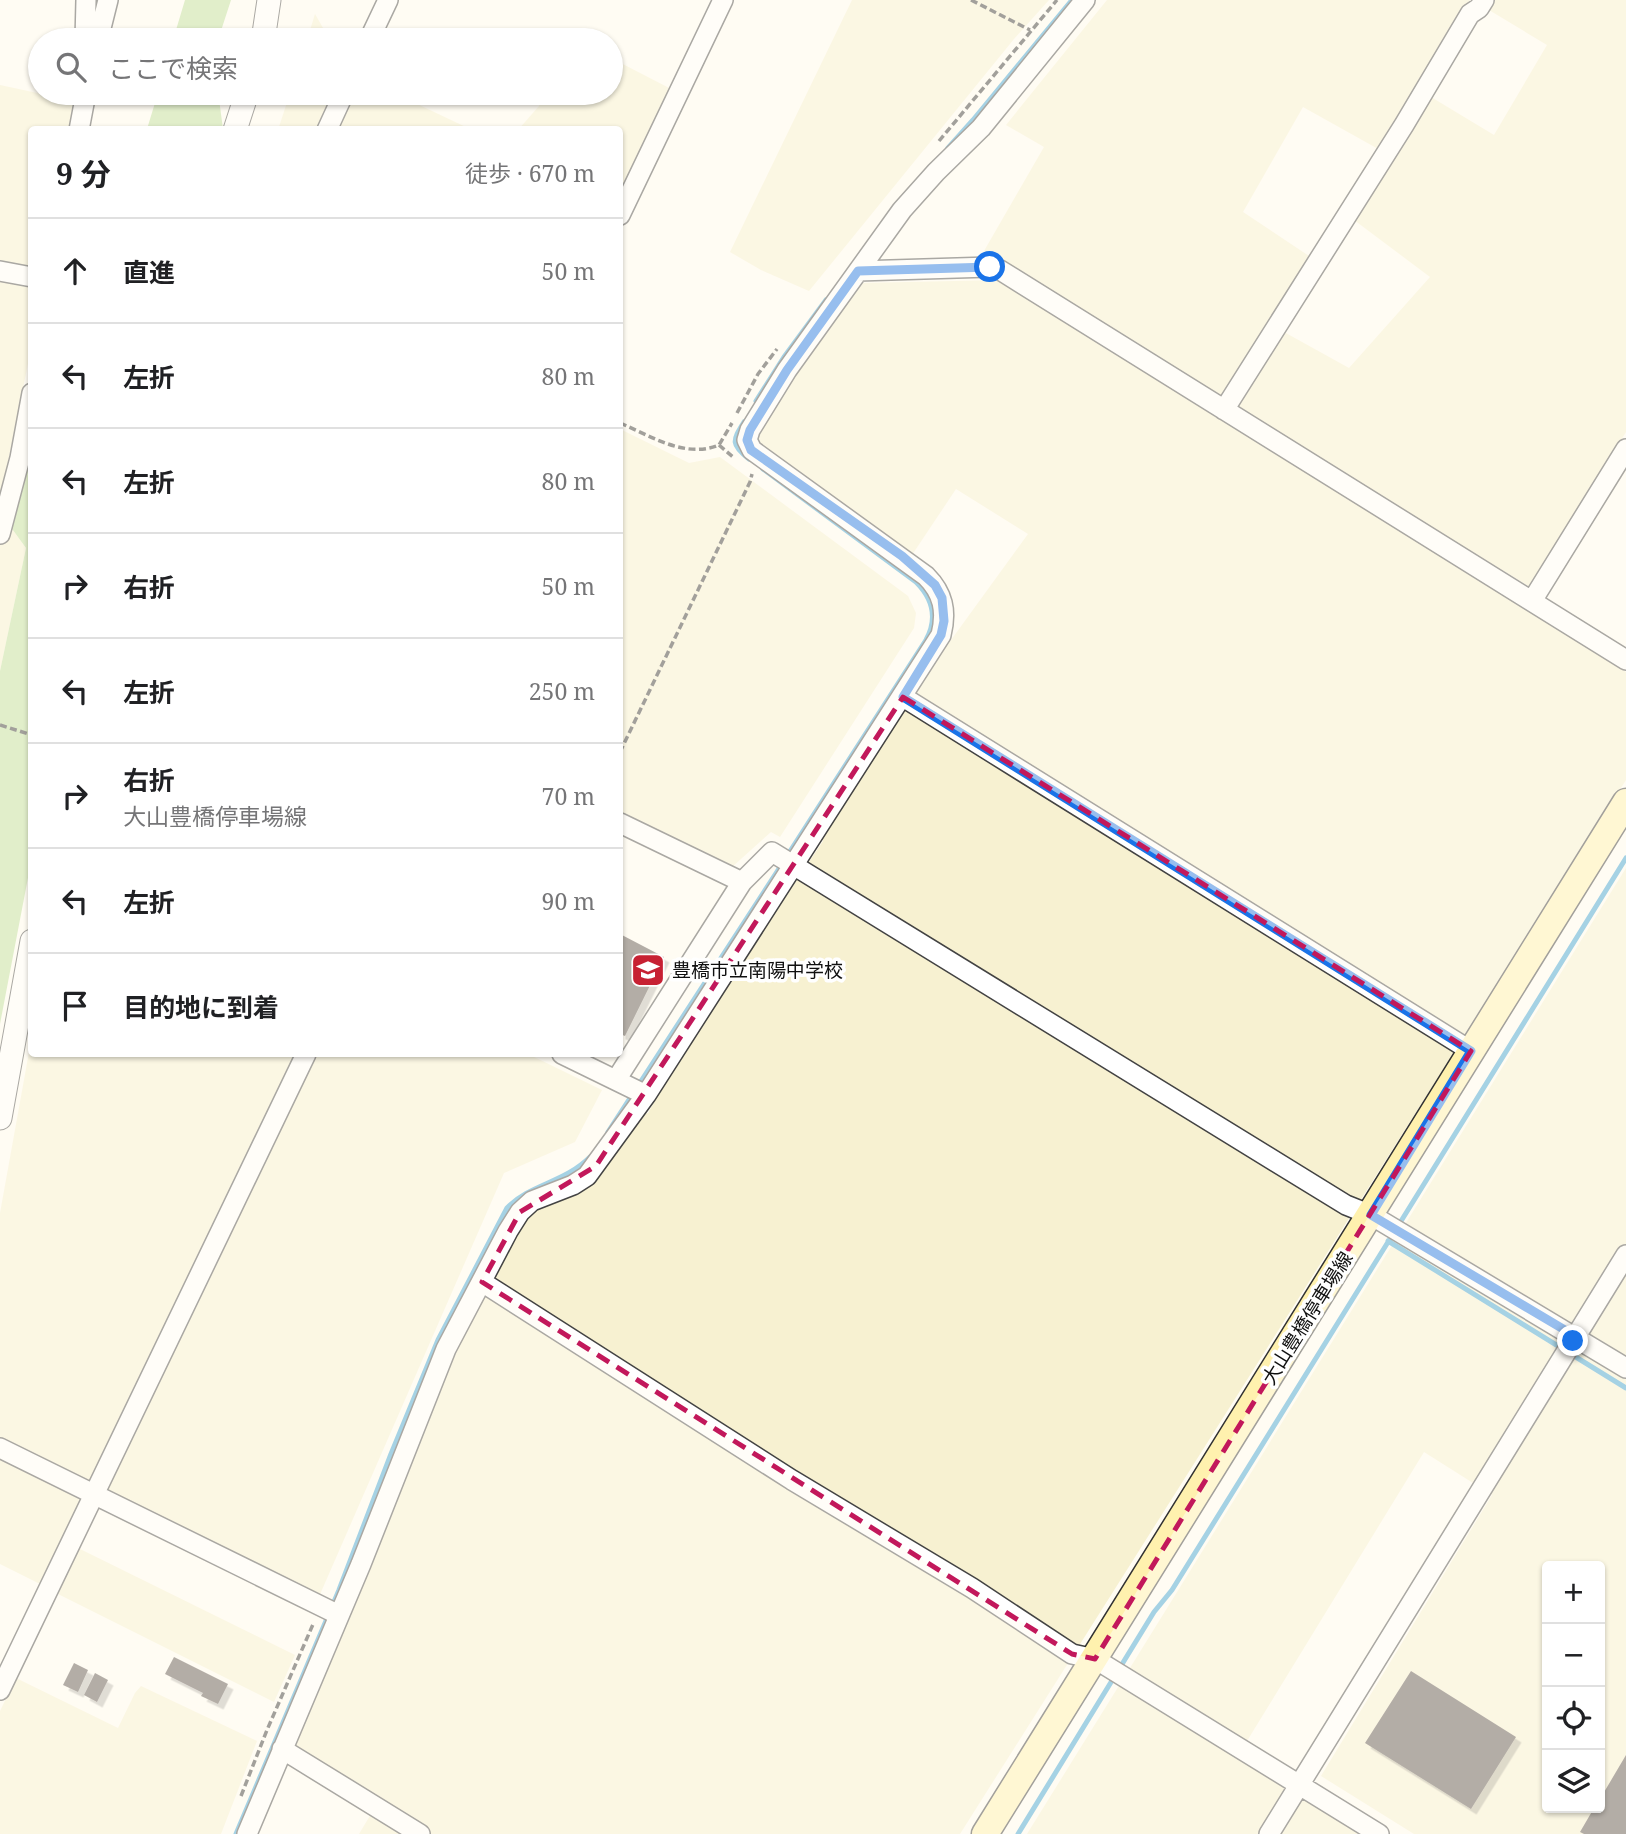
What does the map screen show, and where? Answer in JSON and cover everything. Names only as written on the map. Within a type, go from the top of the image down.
[{"type":"main road","name":"大山豊橋停車場線","points":[[985,1834],[1112,1669],[1378,1219],[1471,1051],[1626,802]]},
{"type":"street","points":[[85,28],[86,0]]},
{"type":"street","points":[[101,28],[108,0]]},
{"type":"street","points":[[265,28],[269,0]]},
{"type":"street","points":[[375,28],[388,0]]},
{"type":"street","points":[[623,209],[723,0]]},
{"type":"street","points":[[247,1834],[282,1749],[328,1609],[446,1349],[520,1212],[532,1201],[573,1185],[596,1167],[646,1095],[941,635],[944,621],[942,598],[935,585],[902,556],[751,450],[747,440],[750,430],[787,370],[902,210],[981,128],[1085,0]]},
{"type":"street","points":[[1224,410],[1404,125],[1470,14],[1479,8],[1484,0]]},
{"type":"street","points":[[80,126],[84,105]]},
{"type":"street","points":[[236,126],[243,105]]},
{"type":"street","points":[[329,126],[338,105]]},
{"type":"street","points":[[858,271],[990,267],[1000,270],[1626,660]]},
{"type":"street","points":[[0,271],[28,276]]},
{"type":"street","points":[[0,534],[20,458],[28,415]]},
{"type":"street","points":[[1532,601],[1626,449]]},
{"type":"street","points":[[903,697],[1471,1051]]},
{"type":"street","points":[[623,824],[743,882]]},
{"type":"street","points":[[621,1083],[743,882],[772,852],[1346,1205],[1378,1219],[1626,1368]]},
{"type":"street","points":[[0,1118],[28,963]]},
{"type":"street","points":[[0,1690],[305,1057]]},
{"type":"street","points":[[568,1057],[646,1095]]},
{"type":"street","points":[[1269,1834],[1626,1255]]},
{"type":"street","points":[[482,1282],[781,1472],[972,1588],[1072,1654],[1112,1669],[1379,1834]]},
{"type":"street","points":[[0,1448],[328,1609]]},
{"type":"street","points":[[282,1749],[421,1834]]},
{"type":"path","points":[[971,0],[1030,30]]},
{"type":"path","points":[[719,445],[740,462]]},
{"type":"path","points":[[623,746],[750,482],[750,470]]},
{"type":"path","points":[[0,725],[28,734]]},
{"type":"path","points":[[237,1805],[267,1730],[328,1609]]},
{"type":"highlighted area","points":[[903,697],[1471,1051],[1095,1659],[1072,1654],[482,1282],[520,1212],[596,1166]]},
{"type":"shaded area","points":[[852,0],[1049,0],[1014,39],[809,291],[761,270],[730,252]]},
{"type":"shaded area","points":[[1107,0],[1470,0],[1380,150],[1303,107],[1243,212],[1309,256],[1264,335],[1220,400],[984,251],[1044,147],[1006,125]]},
{"type":"shaded area","points":[[1488,0],[1626,0],[1626,432],[1530,587],[1237,409],[1284,332],[1349,368],[1430,277],[1354,220],[1431,97],[1494,135],[1547,45],[1484,7]]},
{"type":"shaded area","points":[[315,14],[323,28],[311,28]]},
{"type":"shaded area","points":[[623,64],[675,91],[623,198],[623,126],[522,126],[539,106],[623,105]]},
{"type":"shaded area","points":[[0,85],[28,91],[28,105],[78,105],[74,126],[28,126],[28,364],[0,501]]},
{"type":"shaded area","points":[[286,105],[419,105],[464,126],[279,126]]},
{"type":"shaded area","points":[[999,280],[1626,672],[1626,780],[960,1834],[359,1834],[380,1799],[291,1744],[362,1588],[390,1503],[443,1373],[526,1212],[572,1192],[637,1116],[648,1113],[687,1044],[775,907],[780,905],[823,841],[822,833],[900,712],[908,708],[922,680],[1028,534],[956,489],[912,555],[756,443],[758,430],[797,370],[863,283]]},
{"type":"shaded area","points":[[623,430],[689,463],[720,457],[908,596],[916,613],[914,628],[780,837],[771,832],[731,868],[623,815]]},
{"type":"shaded area","points":[[0,523],[10,526],[26,548],[0,671]]},
{"type":"shaded area","points":[[1626,868],[1626,1834],[1414,1834],[1321,1776],[1492,1495],[1424,1452],[1239,1754],[1363,1834],[1027,1834]]},
{"type":"shaded area","points":[[28,1057],[534,1057],[602,1090],[575,1142],[504,1173],[318,1599],[91,1487],[44,1586],[0,1564],[0,1213]]},
{"type":"shaded area","points":[[78,1548],[295,1655],[274,1702],[56,1593]]},
{"type":"shaded area","points":[[16,1678],[118,1728],[141,1686],[257,1741],[221,1834],[0,1834],[0,1711]]},
{"type":"green space","points":[[185,0],[231,0],[222,28],[177,28]]},
{"type":"green space","points":[[154,105],[220,105],[223,126],[148,126]]},
{"type":"green space","points":[[28,451],[28,878],[0,1024],[0,671],[26,548],[10,526]]},
{"type":"building","points":[[623,936],[664,957],[625,1036],[623,1035]]},
{"type":"building","points":[[174,1657],[228,1684],[218,1704],[201,1696],[203,1693],[165,1674]]},
{"type":"building","points":[[74,1663],[88,1670],[78,1692],[63,1685]]},
{"type":"building","points":[[1411,1671],[1516,1737],[1471,1809],[1365,1743]]},
{"type":"building","points":[[95,1673],[108,1680],[97,1702],[84,1695]]},
{"type":"building","points":[[1626,1755],[1626,1834],[1580,1832],[1591,1813],[1605,1813],[1605,1791]]},
{"type":"waterway","points":[[948,148],[1072,0]]},
{"type":"waterway","points":[[756,401],[826,300]]},
{"type":"waterway","points":[[744,422],[735,442],[749,459]]},
{"type":"waterway","points":[[763,469],[916,582],[930,602],[933,616],[926,640],[787,856]]},
{"type":"waterway","points":[[1398,1226],[1626,858]]},
{"type":"waterway","points":[[608,1132],[782,864]]},
{"type":"waterway","points":[[236,1834],[339,1590],[438,1340],[507,1208],[526,1194],[569,1173],[590,1157]]},
{"type":"waterway","points":[[1018,1834],[1154,1612],[1172,1590],[1393,1234]]},
{"type":"waterway","points":[[1388,1241],[1626,1388]]},
{"type":"place","name":"豊橋市立南陽中学校","points":[[648,970]]},
{"type":"route","points":[[990,267],[858,271],[787,370],[750,430],[747,440],[751,450],[902,556],[935,585],[942,598],[944,621],[941,635],[903,697],[1471,1051],[1371,1215],[1575,1336],[1573,1341]]}]
